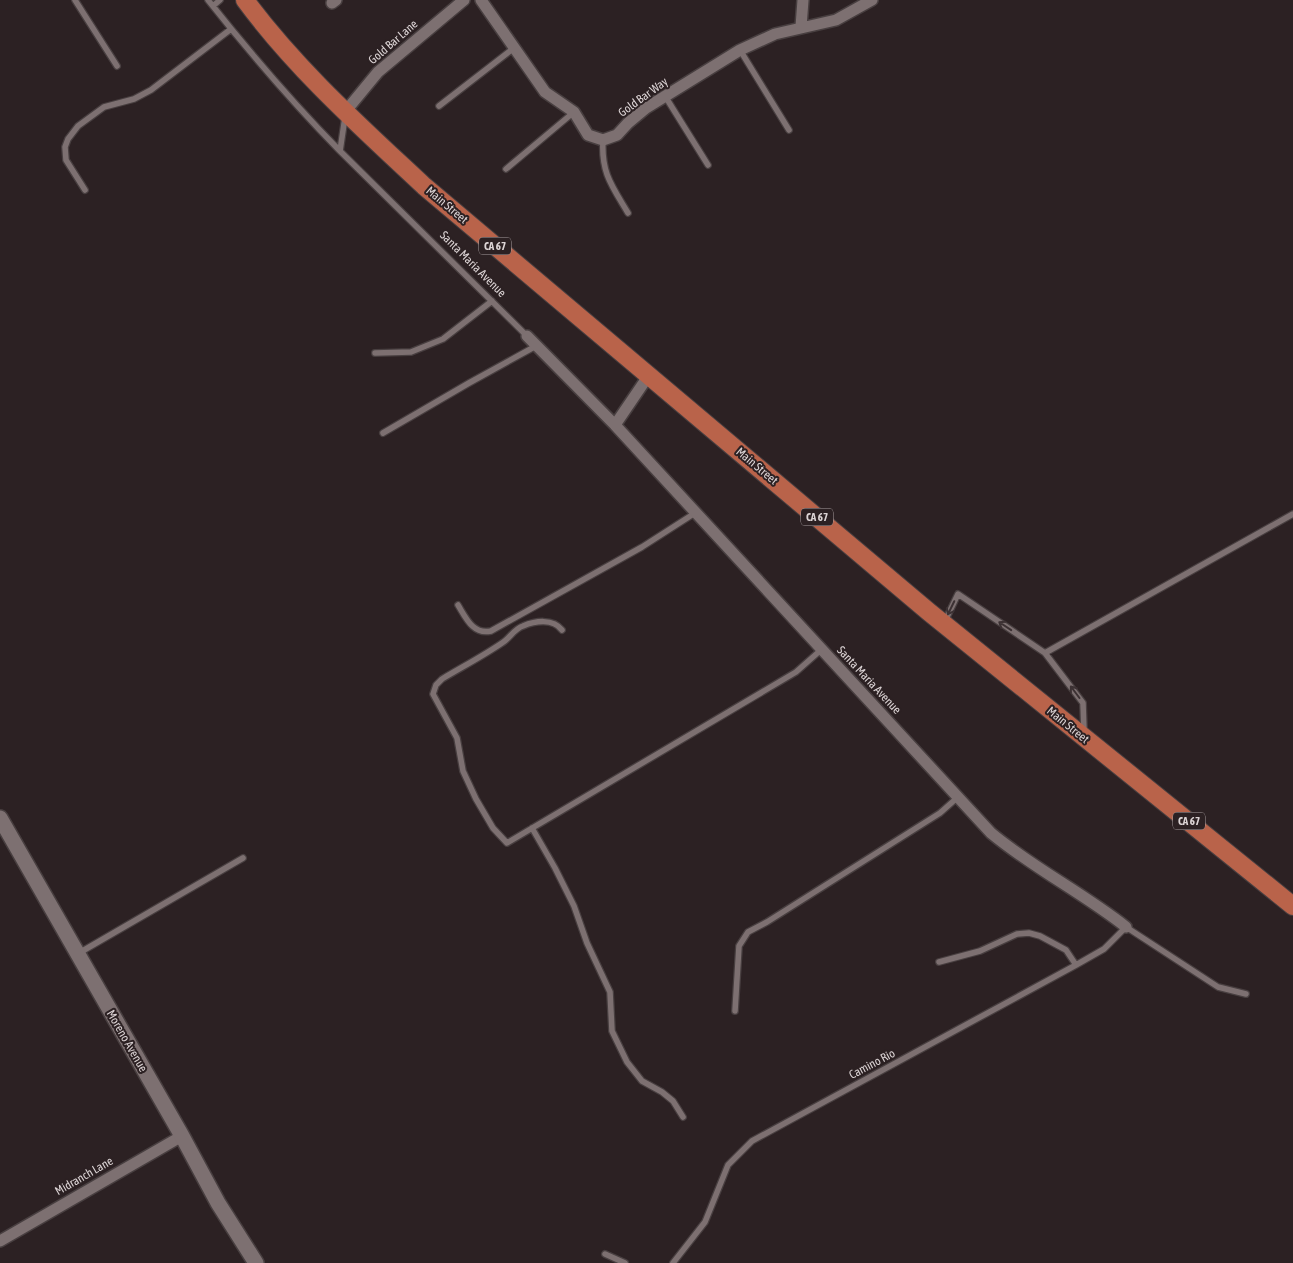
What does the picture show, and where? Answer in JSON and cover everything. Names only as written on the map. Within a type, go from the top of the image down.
[{"type":"main road","name":"Main Street","points":[[245,0],[308,74],[345,112],[424,186],[929,612],[1293,906]]},
{"type":"street","name":"Gold Bar Lane","points":[[345,112],[378,72],[464,0]]},
{"type":"street","points":[[481,0],[545,92],[574,112],[588,135],[603,140]]},
{"type":"street","points":[[801,27],[803,0]]},
{"type":"street","name":"Gold Bar Way","points":[[603,140],[617,135],[628,123],[665,96],[740,50],[775,34],[836,20],[872,0]]},
{"type":"street","name":"Santa Maria Avenue","points":[[527,336],[615,425],[991,833],[1015,853],[1104,910],[1126,927]]},
{"type":"street","points":[[615,425],[649,375]]},
{"type":"street","name":"Moreno Avenue","points":[[0,818],[182,1136],[218,1203],[256,1263]]},
{"type":"street","name":"Midranch Lane","points":[[0,1241],[182,1136]]},
{"type":"lane","points":[[75,0],[117,66]]},
{"type":"lane","name":"Santa Maria Avenue","points":[[208,0],[304,115],[527,336]]},
{"type":"lane","points":[[213,6],[220,0]]},
{"type":"lane","points":[[85,190],[66,160],[65,147],[68,139],[78,126],[104,107],[134,100],[151,90],[231,29]]},
{"type":"lane","points":[[439,106],[514,48]]},
{"type":"lane","points":[[740,50],[789,130]]},
{"type":"lane","points":[[665,96],[708,165]]},
{"type":"lane","points":[[340,151],[345,112]]},
{"type":"lane","points":[[506,169],[574,112]]},
{"type":"lane","points":[[603,140],[602,157],[606,175],[628,213]]},
{"type":"lane","points":[[375,353],[411,352],[443,339],[492,301]]},
{"type":"lane","points":[[383,433],[536,346]]},
{"type":"lane","points":[[458,605],[472,626],[479,631],[491,631],[642,547],[695,512]]},
{"type":"lane","points":[[1045,653],[1293,514]]},
{"type":"lane","points":[[944,623],[958,594],[1045,653],[1083,703],[1084,738]]},
{"type":"lane","points":[[562,630],[554,623],[545,622],[520,627],[504,642],[442,679],[436,685],[433,694],[457,738],[463,771],[493,828],[507,843],[796,672],[822,649]]},
{"type":"lane","points":[[735,1010],[739,946],[748,932],[767,922],[940,813],[958,797]]},
{"type":"lane","points":[[532,828],[574,906],[587,943],[610,992],[612,1031],[628,1062],[642,1081],[662,1092],[673,1101],[683,1117]]},
{"type":"lane","points":[[77,954],[243,858]]},
{"type":"lane","points":[[1126,927],[1218,987],[1246,994]]},
{"type":"lane","name":"Camino Rio","points":[[672,1263],[705,1222],[728,1165],[752,1141],[1104,949],[1126,927]]},
{"type":"lane","points":[[939,962],[980,951],[1017,934],[1030,933],[1040,936],[1066,950],[1076,965]]},
{"type":"lane","points":[[605,1254],[625,1263]]}]
